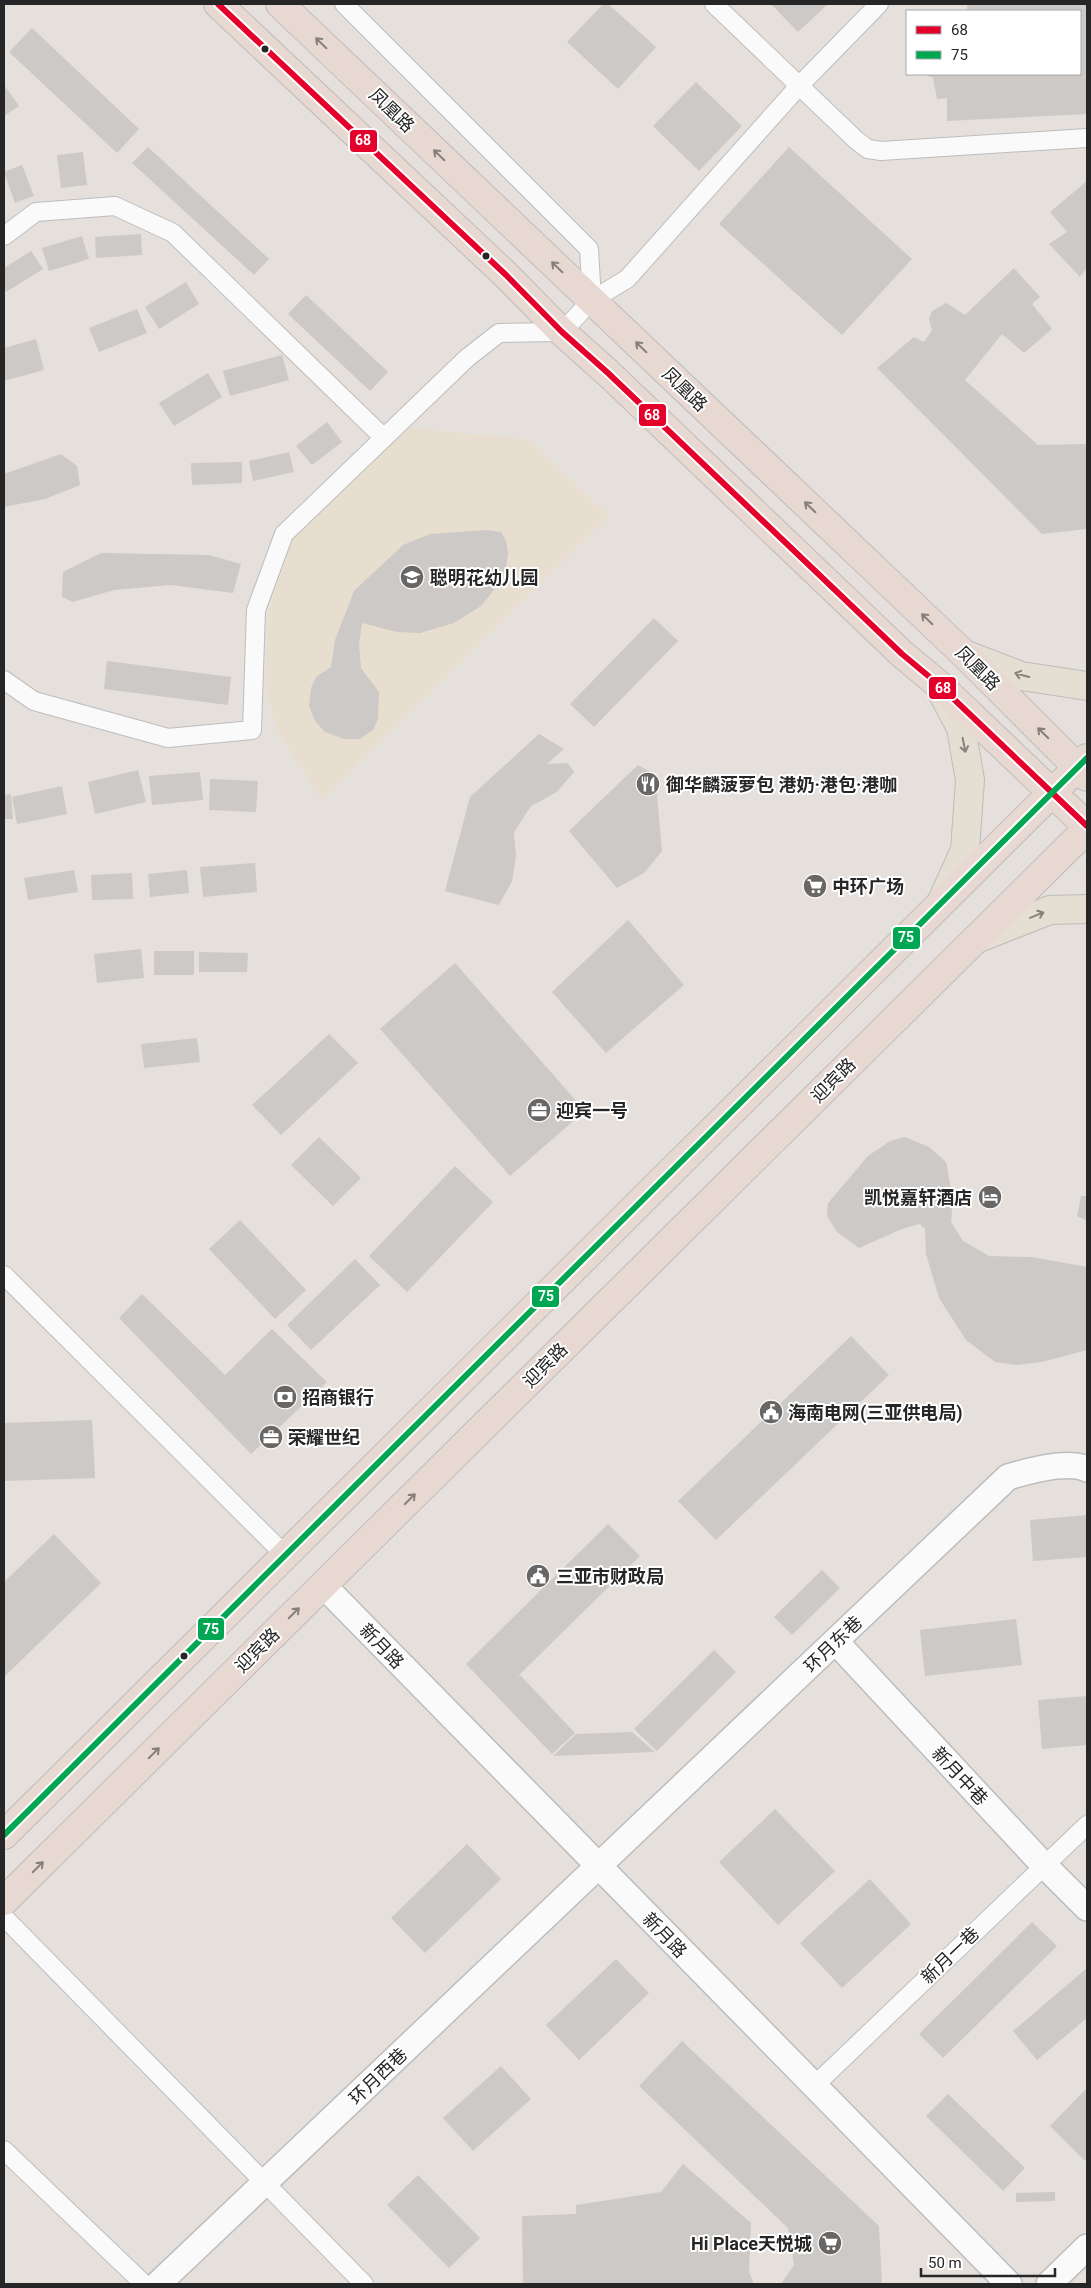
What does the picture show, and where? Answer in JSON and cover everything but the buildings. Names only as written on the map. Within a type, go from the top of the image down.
[{"type":"highway","points":[[218,4],[506,275],[562,332],[608,373],[895,648],[938,684],[1053,791],[1087,827]]},
{"type":"highway","name":"凤凰路","points":[[280,4],[1084,768]]},
{"type":"highway","points":[[4,1835],[1053,791],[1084,768]]},
{"type":"highway","name":"迎宾路","points":[[4,1901],[1087,827]]},
{"type":"main road","points":[[964,654],[1021,676],[1087,686]]},
{"type":"main road","points":[[938,684],[960,728],[970,780],[965,850],[942,901]]},
{"type":"main road","points":[[976,939],[1050,910],[1087,909]]},
{"type":"street","points":[[344,4],[588,249],[592,300]]},
{"type":"street","points":[[714,4],[856,140],[868,149],[881,151],[1087,138]]},
{"type":"street","points":[[4,680],[34,701],[168,738],[252,730],[256,610],[284,534],[467,358],[499,333],[562,332],[592,300],[627,279],[799,86],[879,4]]},
{"type":"street","points":[[4,236],[36,212],[115,206],[173,233],[384,438]]},
{"type":"street","points":[[4,1276],[285,1556]]},
{"type":"street","name":"环月东巷","points":[[598,1866],[1008,1477],[1031,1470],[1065,1467],[1087,1469]]},
{"type":"street","name":"新月路","points":[[323,1585],[1009,2284]]},
{"type":"street","name":"新月中巷","points":[[836,1642],[1045,1866],[1087,1908]]},
{"type":"street","name":"新月一巷","points":[[814,2086],[1087,1825]]},
{"type":"street","name":"环月西巷","points":[[158,2284],[598,1866]]},
{"type":"street","points":[[4,1917],[364,2284]]},
{"type":"street","points":[[4,2150],[144,2284]]},
{"type":"street","points":[[1049,2284],[1087,2247]]},
{"type":"shaded area","name":"聪明花幼儿园","points":[[407,427],[529,440],[609,516],[321,800],[277,731],[265,685],[268,616],[288,538]]},
{"type":"transit line","name":"68","points":[[218,4],[506,275],[562,332],[608,373],[902,654],[938,684],[1087,826]]},
{"type":"transit line","name":"75","points":[[4,1835],[1087,758]]},
{"type":"place","name":"聪明花幼儿园","points":[[412,577]]},
{"type":"place","name":"御华麟菠萝包 港奶·港包·港咖","points":[[648,784]]},
{"type":"place","name":"中环广场","points":[[815,886]]},
{"type":"place","name":"迎宾一号","points":[[539,1110]]},
{"type":"place","name":"凯悦嘉轩酒店","points":[[990,1197]]},
{"type":"place","name":"招商银行","points":[[285,1397]]},
{"type":"place","name":"海南电网(三亚供电局)","points":[[771,1412]]},
{"type":"place","name":"荣耀世纪","points":[[271,1437]]},
{"type":"place","name":"三亚市财政局","points":[[538,1576]]},
{"type":"place","name":"Hi Place天悦城","points":[[830,2243]]}]
